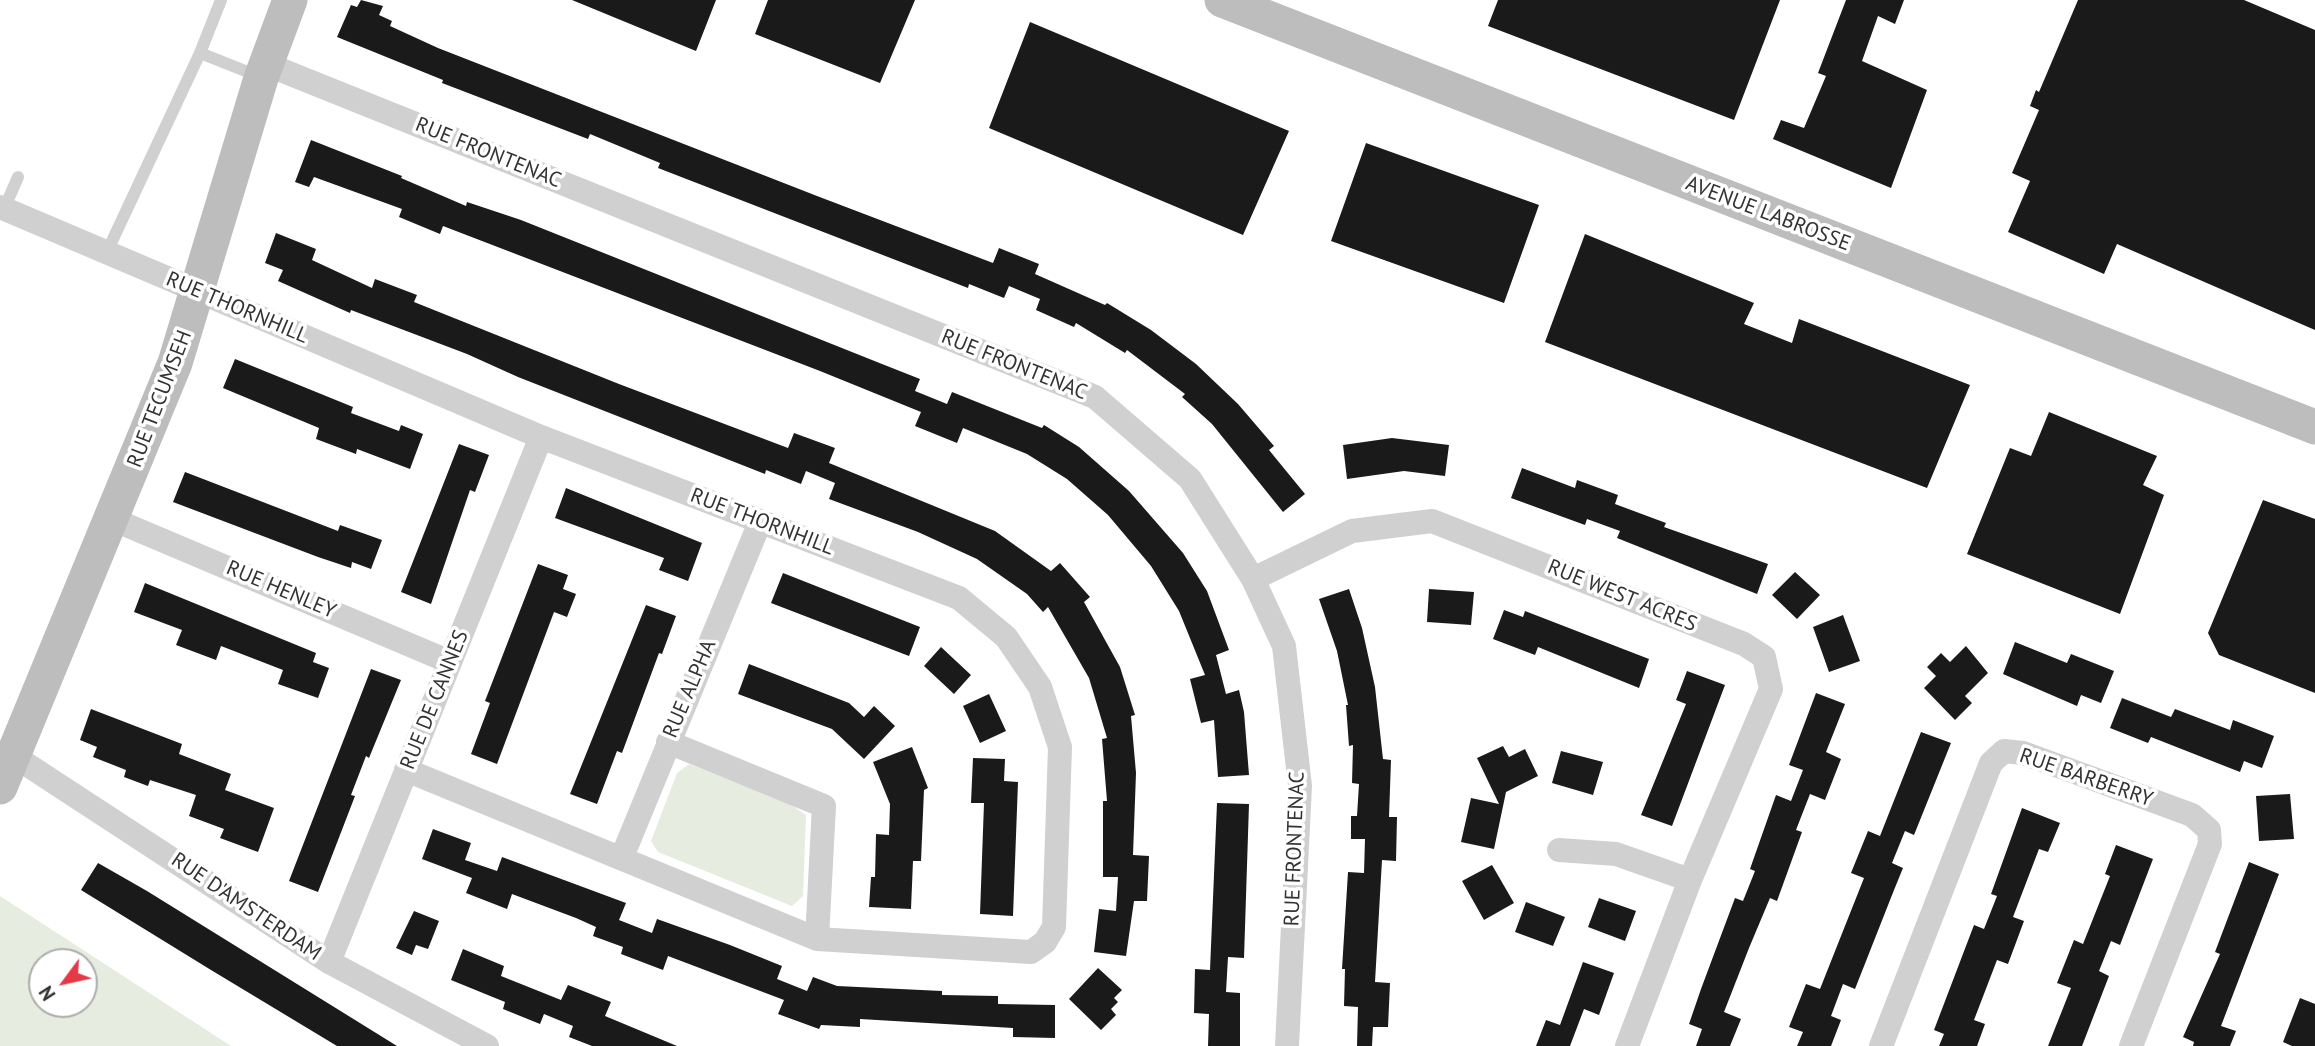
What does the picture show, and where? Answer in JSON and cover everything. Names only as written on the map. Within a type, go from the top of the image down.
[{"type":"street","name":"RUE TECUMSEH","points":[[0,787],[160,403],[198,292],[264,71],[290,0]]},
{"type":"street","name":"AVENUE LABROSSE","points":[[1222,0],[2315,427]]},
{"type":"street","name":"RUE FRONTENAC","points":[[264,71],[1096,397],[1190,479],[1253,579],[1284,646],[1300,786],[1287,1046]]},
{"type":"street","name":"RUE THORNHILL","points":[[2,208],[106,255],[541,437],[959,598],[1006,637],[1040,687],[1060,747],[1054,927],[1045,942],[1031,952],[817,939],[622,857],[406,771]]},
{"type":"street","name":"RUE DE CANNES","points":[[329,962],[541,437]]},
{"type":"street","name":"RUE HENLEY","points":[[112,519],[450,662]]},
{"type":"street","name":"RUE WEST ACRES","points":[[1253,579],[1352,531],[1432,520],[1744,645],[1764,657],[1771,688],[1690,880],[1627,1046]]},
{"type":"street","name":"RUE ALPHA","points":[[622,857],[760,522]]},
{"type":"street","points":[[668,742],[824,806],[817,939]]},
{"type":"street","name":"RUE BARBERRY","points":[[1881,1046],[1990,763],[2004,751],[2024,753],[2193,815],[2209,830],[2210,844],[2131,1046]]},
{"type":"street","name":"RUE D'AMSTERDAM","points":[[14,755],[329,962],[486,1046]]},
{"type":"street","points":[[1559,850],[1616,854],[1690,880]]},
{"type":"lane","points":[[106,255],[200,53],[221,0]]},
{"type":"lane","points":[[200,53],[264,71]]},
{"type":"lane","points":[[2,208],[18,177]]},
{"type":"shaded area","points":[[689,764],[790,804],[806,815],[803,896],[792,906],[658,852],[651,841],[677,773]]},
{"type":"shaded area","points":[[0,896],[80,948],[28,948],[28,1018],[98,1018],[98,960],[231,1046],[0,1046]]},
{"type":"building","points":[[361,0],[383,6],[379,15],[392,21],[390,26],[438,48],[817,196],[993,263],[999,248],[1039,264],[1035,274],[1105,305],[1107,303],[1151,330],[1196,364],[1238,404],[1274,446],[1269,450],[1305,494],[1283,512],[1212,424],[1182,397],[1185,394],[1127,350],[1125,353],[1076,323],[1074,327],[1036,310],[1040,299],[1009,286],[1004,298],[969,284],[968,288],[658,168],[660,163],[590,134],[588,139],[442,83],[443,80],[337,37],[351,5],[357,7]]},
{"type":"building","points":[[572,0],[716,0],[696,51]]},
{"type":"building","points":[[768,0],[915,0],[880,83],[755,34]]},
{"type":"building","points":[[1498,0],[1780,0],[1734,120],[1488,26]]},
{"type":"building","points":[[1846,0],[1904,0],[1895,24],[1878,16],[1862,61],[1927,90],[1891,188],[1773,139],[1781,120],[1804,128],[1826,76],[1818,73]]},
{"type":"building","points":[[2078,0],[2244,0],[2315,30],[2315,330],[2117,244],[2104,274],[2008,232],[2030,181],[2012,173],[2039,110],[2030,106],[2036,90],[2039,92]]},
{"type":"building","points":[[1030,22],[1289,131],[1243,235],[989,128]]},
{"type":"building","points":[[311,140],[402,176],[401,178],[466,206],[467,202],[521,220],[920,379],[915,391],[947,404],[952,392],[1042,428],[1044,425],[1079,447],[1129,491],[1183,553],[1207,591],[1229,650],[1216,655],[1226,694],[1239,690],[1244,712],[1249,775],[1218,777],[1214,720],[1201,723],[1190,679],[1205,675],[1179,611],[1151,566],[1108,515],[1067,479],[1027,454],[963,428],[957,443],[915,426],[921,412],[820,371],[443,226],[440,234],[399,217],[402,209],[314,177],[309,187],[295,182]]},
{"type":"building","points":[[1366,143],[1539,205],[1504,303],[1331,241]]},
{"type":"building","points":[[276,233],[316,249],[312,260],[372,288],[375,279],[417,295],[414,302],[619,384],[788,448],[794,433],[835,448],[829,463],[995,531],[1051,571],[1060,563],[1090,597],[1084,602],[1120,667],[1135,715],[1131,716],[1136,773],[1133,855],[1149,856],[1147,901],[1134,901],[1126,956],[1094,952],[1099,909],[1116,911],[1118,877],[1103,877],[1103,801],[1107,801],[1102,739],[1107,738],[1089,678],[1048,607],[1043,612],[1027,594],[977,559],[918,532],[829,499],[835,483],[806,471],[801,484],[766,470],[765,474],[518,377],[467,354],[351,310],[350,313],[278,281],[283,270],[265,263]]},
{"type":"building","points":[[1585,234],[1754,303],[1744,324],[1792,343],[1799,319],[1970,385],[1927,488],[1545,342]]},
{"type":"building","points":[[235,359],[353,407],[351,413],[399,431],[401,425],[423,434],[410,469],[357,449],[356,454],[316,439],[319,428],[223,388]]},
{"type":"building","points":[[2049,412],[2157,456],[2143,485],[2164,495],[2120,614],[1967,554],[2010,448],[2031,456]]},
{"type":"building","points":[[1392,438],[1449,445],[1445,476],[1404,471],[1347,479],[1343,445]]},
{"type":"building","points":[[459,444],[489,455],[475,492],[470,490],[431,604],[401,592]]},
{"type":"building","points":[[1522,468],[1575,488],[1577,480],[1618,495],[1615,504],[1666,523],[1664,527],[1768,564],[1757,594],[1617,538],[1620,531],[1587,519],[1585,525],[1511,498]]},
{"type":"building","points":[[185,472],[338,531],[340,525],[382,540],[371,569],[352,562],[351,568],[318,557],[173,502]]},
{"type":"building","points":[[566,488],[702,543],[688,581],[659,570],[664,558],[555,518]]},
{"type":"building","points":[[2263,500],[2315,519],[2315,693],[2219,655],[2208,633]]},
{"type":"building","points":[[538,564],[568,575],[563,589],[576,594],[567,617],[554,612],[497,764],[471,754],[490,703],[485,701]]},
{"type":"building","points":[[1795,572],[1820,595],[1797,619],[1772,595]]},
{"type":"building","points":[[783,573],[920,627],[909,656],[771,603]]},
{"type":"building","points":[[145,583],[316,653],[313,662],[329,668],[318,698],[278,684],[283,670],[221,646],[216,660],[176,645],[182,630],[134,612]]},
{"type":"building","points":[[1349,589],[1362,628],[1375,687],[1383,759],[1391,760],[1389,817],[1397,817],[1396,861],[1382,860],[1375,982],[1390,983],[1388,1027],[1373,1027],[1372,1046],[1357,1046],[1358,1007],[1344,1006],[1345,969],[1342,969],[1348,872],[1364,873],[1365,839],[1351,839],[1351,816],[1357,816],[1359,784],[1352,783],[1353,745],[1349,746],[1348,705],[1337,651],[1319,599]]},
{"type":"building","points":[[1429,589],[1474,592],[1471,625],[1427,622]]},
{"type":"building","points":[[646,605],[676,616],[662,654],[659,653],[622,753],[617,751],[597,804],[570,794]]},
{"type":"building","points":[[1504,610],[1523,617],[1525,611],[1649,659],[1639,688],[1538,647],[1535,655],[1493,639]]},
{"type":"building","points":[[1843,615],[1860,661],[1829,672],[1813,627]]},
{"type":"building","points":[[2015,642],[2067,663],[2071,654],[2114,671],[2101,703],[2081,695],[2077,706],[2003,674]]},
{"type":"building","points":[[1966,646],[1988,673],[1965,696],[1972,703],[1955,720],[1924,688],[1936,676],[1927,667],[1941,653],[1950,662]]},
{"type":"building","points":[[941,647],[971,675],[954,694],[924,666]]},
{"type":"building","points":[[749,664],[849,703],[864,717],[874,706],[895,726],[864,759],[832,729],[738,694]]},
{"type":"building","points":[[371,669],[401,680],[369,758],[366,756],[351,795],[355,796],[318,892],[289,881]]},
{"type":"building","points":[[1687,671],[1725,685],[1672,826],[1641,815],[1686,704],[1676,700]]},
{"type":"building","points":[[1816,693],[1845,704],[1826,752],[1841,759],[1825,800],[1810,794],[1796,830],[1802,832],[1777,901],[1770,898],[1724,1012],[1741,1019],[1730,1046],[1696,1046],[1702,1029],[1689,1024],[1735,898],[1743,901],[1755,871],[1750,869],[1776,795],[1791,801],[1803,770],[1789,765]]},
{"type":"building","points":[[989,694],[1006,731],[980,743],[963,706]]},
{"type":"building","points":[[2122,698],[2171,717],[2175,709],[2230,730],[2233,720],[2274,736],[2262,768],[2244,761],[2240,772],[2151,737],[2148,743],[2110,728]]},
{"type":"building","points":[[91,709],[182,744],[179,754],[231,774],[225,790],[274,808],[258,852],[220,838],[224,829],[189,816],[196,795],[150,780],[148,786],[124,777],[126,770],[93,757],[97,747],[80,740]]},
{"type":"building","points":[[1921,732],[1951,743],[1914,835],[1905,831],[1892,863],[1903,868],[1855,989],[1843,984],[1831,1016],[1841,1020],[1831,1046],[1797,1046],[1803,1032],[1789,1027],[1806,984],[1820,989],[1864,878],[1851,873],[1868,831],[1880,836]]},
{"type":"building","points":[[1503,746],[1509,757],[1525,749],[1538,776],[1506,792],[1494,849],[1461,842],[1471,798],[1499,804],[1477,758]]},
{"type":"building","points":[[912,747],[928,788],[924,790],[921,861],[913,861],[911,909],[869,907],[871,877],[875,877],[876,834],[889,835],[890,804],[873,762]]},
{"type":"building","points":[[1561,751],[1603,762],[1593,795],[1552,783]]},
{"type":"building","points":[[973,758],[1005,759],[1004,781],[1018,782],[1013,916],[980,914],[984,803],[971,803]]},
{"type":"building","points":[[2290,794],[2294,839],[2259,841],[2256,796]]},
{"type":"building","points":[[1217,803],[1249,804],[1244,958],[1228,957],[1226,992],[1240,993],[1240,1046],[1208,1046],[1209,1014],[1194,1013],[1195,969],[1210,970]]},
{"type":"building","points":[[2022,808],[2060,823],[2048,852],[2039,849],[2013,917],[2024,921],[2008,964],[1997,960],[1974,1020],[1985,1024],[1977,1046],[1939,1046],[1944,1034],[1934,1030],[1974,925],[1984,929],[1997,896],[1991,894]]},
{"type":"building","points":[[433,829],[471,843],[465,860],[497,871],[502,857],[626,903],[619,920],[652,933],[657,919],[730,945],[782,966],[777,979],[807,991],[813,977],[837,986],[942,991],[942,995],[998,996],[998,1004],[1055,1005],[1055,1038],[1013,1037],[1013,1028],[860,1019],[860,1027],[821,1025],[819,1029],[778,1014],[784,1000],[668,956],[663,970],[621,954],[623,947],[593,936],[596,927],[576,918],[512,894],[507,909],[466,893],[472,878],[422,859]]},
{"type":"building","points":[[2116,845],[2153,859],[2120,945],[2111,941],[2099,971],[2109,976],[2082,1046],[2048,1046],[2071,988],[2057,983],[2074,940],[2083,944],[2110,876],[2105,874]]},
{"type":"building","points":[[2249,862],[2279,874],[2221,1026],[2236,1031],[2230,1046],[2193,1046],[2194,1042],[2183,1037],[2220,954],[2215,952]]},
{"type":"building","points":[[98,863],[397,1046],[337,1046],[211,970],[81,890]]},
{"type":"building","points":[[1492,865],[1514,903],[1484,920],[1462,881]]},
{"type":"building","points":[[1599,898],[1636,911],[1625,941],[1588,927]]},
{"type":"building","points":[[1526,902],[1565,917],[1553,946],[1515,932]]},
{"type":"building","points":[[414,911],[439,921],[428,949],[416,945],[412,955],[396,948]]},
{"type":"building","points":[[463,949],[504,966],[501,976],[561,1000],[568,985],[611,1002],[605,1016],[677,1046],[592,1046],[569,1037],[573,1026],[544,1014],[540,1024],[503,1009],[505,1002],[451,980]]},
{"type":"building","points":[[1583,962],[1614,973],[1599,1015],[1584,1009],[1570,1046],[1536,1046],[1546,1020],[1560,1025]]},
{"type":"building","points":[[1098,968],[1122,990],[1114,998],[1118,1002],[1111,1009],[1116,1015],[1101,1030],[1069,999]]},
{"type":"building","points":[[2300,998],[2315,1004],[2315,1046],[2292,1046],[2283,1042]]}]
